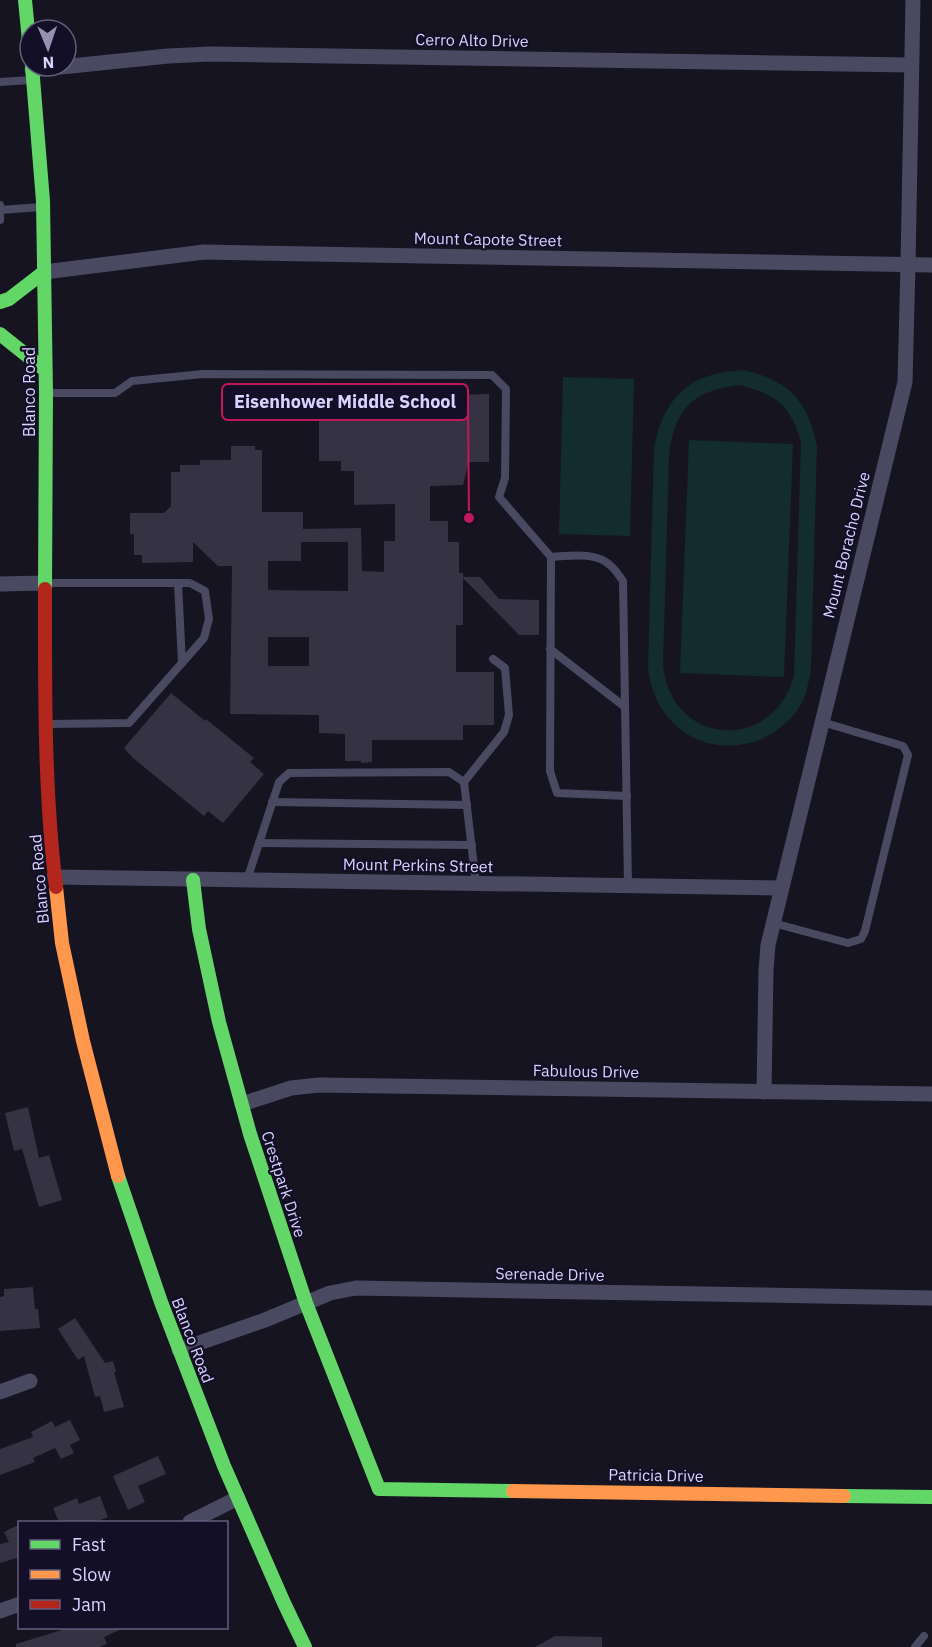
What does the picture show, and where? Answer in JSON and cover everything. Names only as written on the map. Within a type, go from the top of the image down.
[{"type":"main road","points":[[25,0],[27,18]]},
{"type":"main road","name":"Blanco Road","points":[[32,78],[43,207],[47,724],[52,855],[62,943],[91,1074],[119,1181],[179,1350],[224,1466],[305,1647]]},
{"type":"main road","points":[[0,302],[9,299],[44,272]]},
{"type":"main road","points":[[0,334],[45,370]]},
{"type":"main road","name":"Crestpark Drive","points":[[193,879],[199,929],[219,1022],[250,1134],[306,1303],[380,1489]]},
{"type":"main road","name":"Patricia Drive","points":[[380,1489],[932,1497]]},
{"type":"street","name":"Mount Boracho Drive","points":[[764,1092],[768,945],[905,382],[913,0]]},
{"type":"street","name":"Cerro Alto Drive","points":[[78,67],[168,56],[211,54],[911,65]]},
{"type":"street","name":"Mount Capote Street","points":[[44,272],[204,252],[932,265]]},
{"type":"street","points":[[0,584],[45,583]]},
{"type":"street","name":"Mount Perkins Street","points":[[54,877],[781,888]]},
{"type":"street","name":"Fabulous Drive","points":[[242,1104],[291,1088],[319,1085],[932,1094]]},
{"type":"street","name":"Serenade Drive","points":[[179,1350],[265,1320],[330,1293],[356,1288],[932,1298]]},
{"type":"street","points":[[0,1392],[30,1381]]},
{"type":"street","points":[[192,1521],[238,1498]]},
{"type":"street","points":[[0,1611],[18,1605]]},
{"type":"lane","points":[[0,82],[18,76]]},
{"type":"lane","points":[[0,205],[0,220]]},
{"type":"lane","points":[[0,210],[43,207]]},
{"type":"lane","points":[[46,393],[115,393],[132,381],[203,374],[492,375],[506,389],[505,478],[499,497],[551,557],[550,771],[557,793],[627,796]]},
{"type":"lane","points":[[551,557],[577,555],[597,557],[610,564],[623,581],[628,886]]},
{"type":"lane","points":[[45,583],[190,583],[205,591],[209,619],[204,638],[129,723],[47,724]]},
{"type":"lane","points":[[178,583],[182,663]]},
{"type":"lane","points":[[550,649],[625,707]]},
{"type":"lane","points":[[476,884],[464,782],[504,732],[510,716],[505,668],[493,659]]},
{"type":"lane","points":[[773,923],[848,943],[861,939],[865,931],[908,754],[903,746],[822,722]]},
{"type":"lane","points":[[247,880],[279,782],[289,772],[449,772],[464,782]]},
{"type":"lane","points":[[272,802],[467,805]]},
{"type":"lane","points":[[259,843],[472,845]]},
{"type":"lane","points":[[915,1647],[924,1636]]},
{"type":"green space","points":[[744,370],[773,380],[784,387],[794,395],[808,416],[817,445],[811,669],[806,693],[800,707],[791,718],[770,735],[743,744],[723,745],[704,742],[687,734],[673,722],[661,707],[652,689],[648,668],[654,448],[665,414],[683,390],[709,376]],"holes":[[[739,385],[763,392],[780,403],[792,418],[801,441],[794,676],[782,701],[765,719],[745,728],[723,730],[702,725],[684,712],[670,692],[663,665],[669,455],[676,426],[681,414],[689,405],[709,392],[723,388]]]},
{"type":"green space","points":[[563,377],[634,379],[630,536],[559,534]]},
{"type":"green space","points":[[689,440],[793,444],[784,677],[680,673]]},
{"type":"building","points":[[489,394],[489,462],[469,462],[463,485],[430,486],[430,521],[448,521],[448,542],[459,542],[459,573],[463,573],[463,577],[480,577],[499,599],[539,600],[539,635],[519,635],[463,578],[463,625],[456,625],[456,672],[494,672],[494,725],[463,725],[463,740],[372,740],[372,762],[361,763],[361,761],[345,761],[345,734],[319,733],[319,715],[230,714],[232,566],[218,566],[193,542],[193,562],[142,563],[142,555],[134,555],[134,534],[130,534],[130,513],[164,513],[171,506],[171,472],[180,472],[180,465],[200,465],[200,460],[231,460],[231,446],[255,446],[255,450],[262,450],[262,512],[303,512],[303,529],[361,528],[362,571],[384,572],[384,541],[395,541],[395,504],[354,505],[354,471],[341,471],[341,461],[319,461],[319,411],[429,410],[429,395]],"holes":[[[301,542],[348,542],[348,591],[268,590],[268,561],[301,561]],[[268,637],[309,637],[309,666],[268,666]]]},
{"type":"building","points":[[171,693],[254,758],[250,762],[264,774],[223,823],[208,811],[204,816],[124,748]]},
{"type":"building","points":[[28,1107],[39,1158],[49,1155],[62,1200],[39,1207],[22,1149],[14,1151],[5,1113]]},
{"type":"building","points":[[33,1287],[40,1328],[0,1331],[0,1297],[4,1296],[4,1289]]},
{"type":"building","points":[[75,1318],[105,1363],[113,1361],[124,1407],[104,1412],[100,1396],[95,1397],[84,1356],[78,1360],[58,1329]]},
{"type":"building","points":[[70,1420],[80,1440],[70,1445],[74,1453],[61,1459],[55,1448],[33,1458],[35,1462],[0,1475],[0,1449],[33,1437],[31,1432],[52,1421],[55,1427]]},
{"type":"building","points":[[158,1456],[166,1474],[138,1486],[145,1502],[128,1510],[113,1476]]},
{"type":"building","points":[[100,1496],[108,1517],[98,1521],[59,1521],[53,1508],[77,1498],[79,1504]]},
{"type":"building","points":[[18,1525],[18,1560],[17,1558],[0,1563],[0,1544],[9,1542],[4,1532]]},
{"type":"building","points":[[122,1629],[104,1637],[107,1644],[99,1647],[16,1647],[16,1644],[62,1630]]},
{"type":"building","points":[[555,1636],[602,1637],[602,1647],[535,1647]]},
{"type":"traffic: fast","points":[[25,0],[27,18]]},
{"type":"traffic: fast","points":[[33,78],[43,201],[46,393],[45,589]]},
{"type":"traffic: fast","points":[[0,302],[9,299],[44,272]]},
{"type":"traffic: fast","points":[[0,334],[45,370]]},
{"type":"traffic: fast","points":[[193,880],[199,929],[219,1022],[250,1134],[306,1303],[379,1489],[513,1491]]},
{"type":"traffic: fast","points":[[118,1176],[161,1302],[224,1466],[305,1647]]},
{"type":"traffic: fast","points":[[844,1496],[932,1497]]},
{"type":"traffic: slow","points":[[56,887],[62,943],[83,1041],[118,1176]]},
{"type":"traffic: slow","points":[[513,1491],[844,1496]]},
{"type":"traffic: jam","points":[[45,589],[47,776],[56,887]]},
{"type":"place","name":"Eisenhower Middle School","points":[[469,518]]}]
